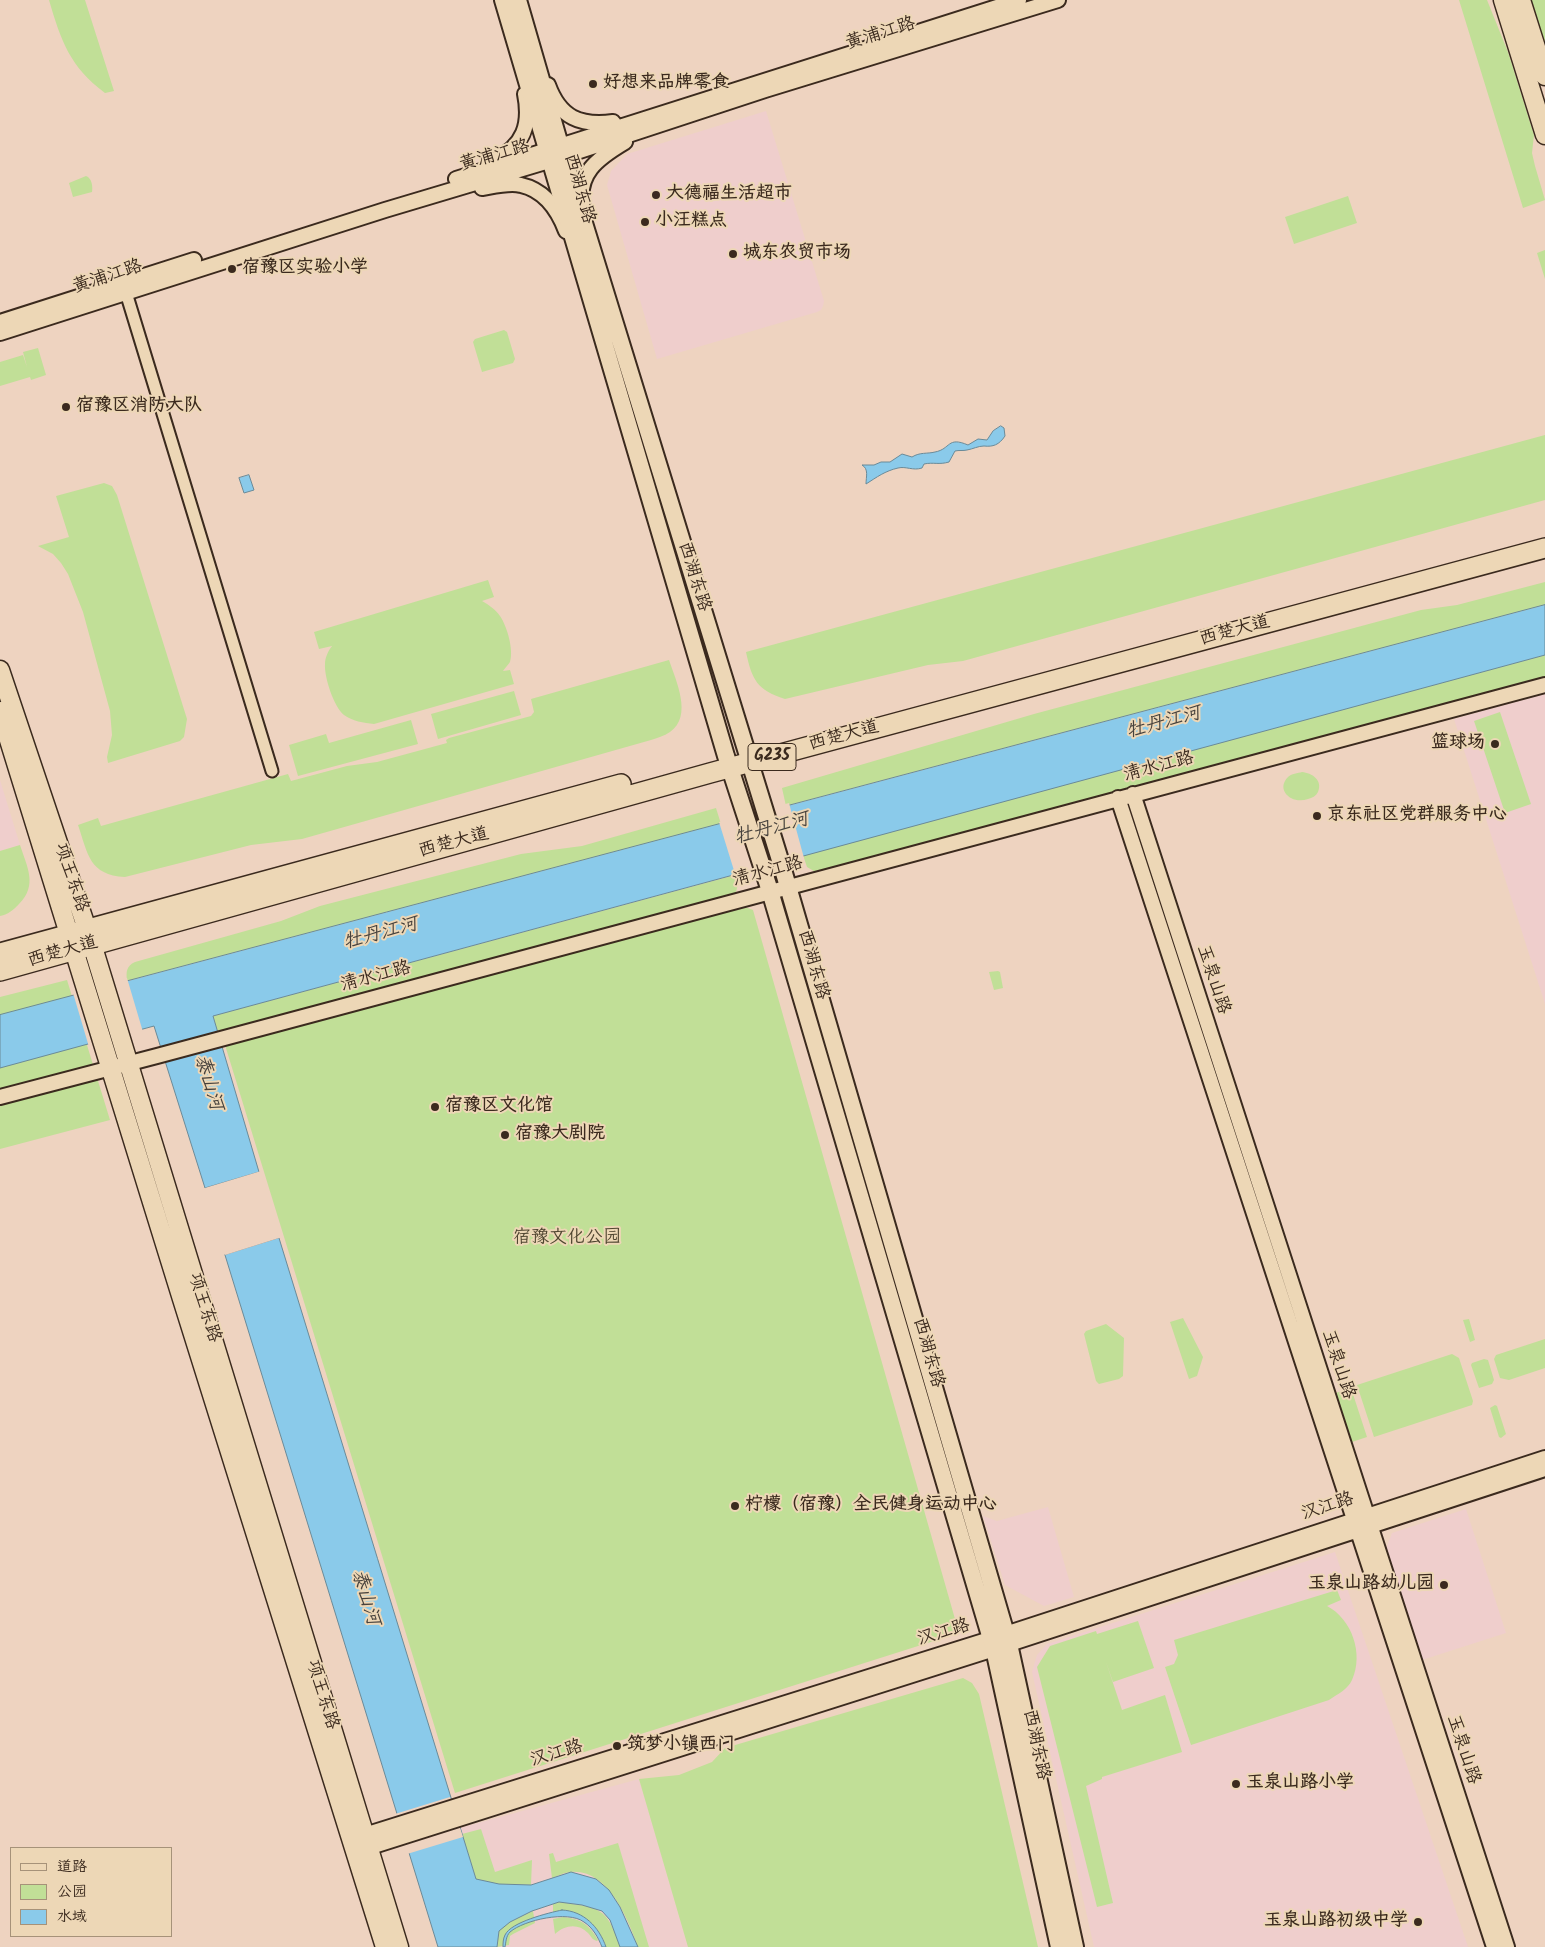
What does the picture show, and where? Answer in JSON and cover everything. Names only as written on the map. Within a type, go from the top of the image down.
[{"type":"highway","name":"西楚大道","points":[[0,971],[81,940],[1545,536]]},
{"type":"highway","name":"西楚大道","points":[[749,756],[1545,548]]},
{"type":"highway","name":"西楚大道","points":[[0,953],[81,940]]},
{"type":"main road","name":"西湖东路","points":[[503,0],[520,34],[555,153],[578,260],[728,762],[768,885],[1000,1641],[1060,1947]]},
{"type":"main road","name":"西湖东路","points":[[518,0],[520,34]]},
{"type":"main road","points":[[1503,0],[1545,135]]},
{"type":"main road","points":[[1521,0],[1545,76]]},
{"type":"main road","name":"西湖东路","points":[[555,153],[594,253],[749,756],[785,880],[1000,1641],[1075,1947]]},
{"type":"main road","name":"项王东路","points":[[0,670],[81,940],[80,972],[360,1843],[399,1947]]},
{"type":"main road","name":"项王东路","points":[[0,711],[81,940],[99,967],[360,1843],[385,1947]]},
{"type":"street","name":"黄浦江路","points":[[0,322],[124,287],[647,123],[763,91],[1003,7],[1018,3],[1058,0]]},
{"type":"street","points":[[520,34],[550,92],[569,116],[582,122],[599,124],[647,123]]},
{"type":"street","points":[[440,189],[505,155],[519,142],[528,118],[520,34]]},
{"type":"street","points":[[594,253],[582,203],[583,185],[589,169],[602,155],[647,123]]},
{"type":"street","points":[[440,189],[520,184],[537,191],[548,201],[563,223],[578,260]]},
{"type":"street","points":[[124,287],[272,771]]},
{"type":"street","name":"黄浦江路","points":[[0,333],[124,287]]},
{"type":"street","name":"清水江路","points":[[0,1096],[224,1038],[785,880],[1118,798],[1545,685]]},
{"type":"street","name":"玉泉山路","points":[[1133,794],[1494,1947]]},
{"type":"street","name":"玉泉山路","points":[[1118,798],[1361,1523],[1507,1947]]},
{"type":"street","name":"汉江路","points":[[360,1843],[1000,1641],[1361,1523],[1545,1458]]},
{"type":"street","name":"汉江路","points":[[1361,1523],[1545,1469]]},
{"type":"shaded area","name":"城东农贸市场","points":[[766,111],[824,301],[823,306],[817,312],[657,359],[607,185],[611,171],[627,154]]},
{"type":"shaded area","points":[[1545,694],[1545,1004],[1454,719]]},
{"type":"shaded area","points":[[0,780],[20,845],[0,851]]},
{"type":"shaded area","points":[[1048,1507],[1074,1597],[1044,1606],[1005,1585],[983,1516],[997,1521]]},
{"type":"shaded area","name":"玉泉山路幼儿园","points":[[1466,1509],[1506,1633],[1422,1660],[1386,1549],[1392,1533]]},
{"type":"shaded area","name":"玉泉山路小学","points":[[1335,1552],[1468,1947],[1094,1947],[1032,1672],[1037,1655],[1047,1644]]},
{"type":"shaded area","points":[[639,1779],[688,1947],[497,1947],[460,1828]]},
{"type":"green space","points":[[49,0],[85,0],[114,91],[105,93],[75,63],[63,41]]},
{"type":"green space","points":[[1459,0],[1487,0],[1508,52],[1534,135],[1532,153],[1545,200],[1523,208]]},
{"type":"green space","points":[[1530,0],[1545,0],[1545,50]]},
{"type":"green space","points":[[86,176],[91,181],[92,192],[73,197],[69,183]]},
{"type":"green space","points":[[1348,196],[1357,223],[1294,244],[1285,217]]},
{"type":"green space","points":[[1545,250],[1545,279],[1537,253]]},
{"type":"green space","points":[[504,330],[507,332],[515,359],[513,363],[482,372],[473,342],[475,339]]},
{"type":"green space","points":[[38,348],[46,375],[31,380],[30,377],[0,386],[0,362],[23,355],[27,367],[23,352]]},
{"type":"green space","points":[[1545,435],[1545,500],[963,661],[928,665],[785,699],[768,692],[757,683],[748,662],[746,652]]},
{"type":"green space","points":[[104,483],[112,486],[117,495],[187,719],[184,737],[180,741],[108,763],[107,757],[112,735],[110,711],[83,612],[68,574],[61,563],[53,554],[38,546],[69,537],[56,496]]},
{"type":"green space","points":[[488,580],[494,597],[482,601],[496,611],[505,626],[509,638],[511,657],[510,662],[503,671],[510,670],[514,684],[374,724],[351,719],[340,711],[330,691],[325,670],[326,657],[332,646],[319,649],[314,632]]},
{"type":"green space","points":[[1545,582],[1545,605],[786,806],[782,788],[1034,714],[1421,610],[1457,605]]},
{"type":"green space","points":[[1545,655],[1545,682],[819,874],[807,867],[803,855]]},
{"type":"green space","points":[[669,660],[681,698],[682,708],[681,717],[677,725],[665,735],[302,839],[251,845],[125,877],[104,872],[97,867],[88,854],[78,825],[98,818],[101,826],[288,774],[291,781],[347,766],[377,762],[447,743],[446,740],[449,738],[531,716],[534,712],[531,699]]},
{"type":"green space","points":[[514,691],[521,715],[438,739],[431,714]]},
{"type":"green space","points":[[1500,712],[1531,804],[1505,813],[1474,721]]},
{"type":"green space","points":[[411,720],[418,744],[298,776],[289,745],[326,734],[329,743]]},
{"type":"green space","points":[[1302,772],[1316,778],[1319,788],[1315,796],[1296,800],[1284,791],[1284,782],[1289,776]]},
{"type":"green space","points":[[716,808],[721,824],[127,981],[127,970],[135,962],[281,921],[320,906],[521,854],[582,846]]},
{"type":"green space","points":[[20,845],[28,868],[30,883],[25,897],[19,904],[8,913],[0,916],[0,851]]},
{"type":"green space","points":[[735,875],[737,887],[731,899],[218,1035],[213,1016]]},
{"type":"green space","name":"宿豫文化公园","points":[[742,906],[753,910],[959,1633],[455,1793],[225,1045]]},
{"type":"green space","points":[[989,972],[1000,972],[1003,988],[994,990]]},
{"type":"green space","points":[[67,980],[110,1120],[0,1149],[0,997]]},
{"type":"green space","points":[[1183,1318],[1203,1357],[1197,1376],[1189,1379],[1170,1322]]},
{"type":"green space","points":[[1469,1319],[1475,1340],[1470,1342],[1463,1320]]},
{"type":"green space","points":[[1106,1324],[1124,1338],[1123,1376],[1119,1379],[1099,1384],[1096,1381],[1084,1334],[1086,1331]]},
{"type":"green space","points":[[1545,1339],[1545,1368],[1509,1380],[1500,1378],[1494,1359],[1496,1355]]},
{"type":"green space","points":[[1452,1354],[1459,1358],[1473,1401],[1472,1405],[1374,1437],[1357,1385]]},
{"type":"green space","points":[[1484,1359],[1488,1360],[1494,1380],[1492,1384],[1479,1388],[1471,1365]]},
{"type":"green space","points":[[1351,1388],[1367,1437],[1352,1442],[1336,1393]]},
{"type":"green space","points":[[1495,1405],[1497,1406],[1506,1434],[1501,1438],[1499,1437],[1490,1408]]},
{"type":"green space","points":[[1337,1590],[1341,1600],[1327,1606],[1343,1619],[1349,1628],[1356,1649],[1355,1670],[1348,1686],[1329,1700],[1191,1745],[1165,1667],[1174,1664],[1178,1655],[1174,1640]]},
{"type":"green space","points":[[1138,1621],[1154,1668],[1113,1682],[1106,1662],[1122,1710],[1165,1695],[1182,1752],[1102,1777],[1102,1779],[1086,1786],[1113,1903],[1097,1907],[1037,1667],[1050,1646],[1096,1631],[1097,1634]]},
{"type":"green space","points":[[963,1678],[972,1683],[979,1694],[1038,1947],[688,1947],[639,1779],[679,1775],[712,1762],[725,1748]]},
{"type":"green space","points":[[481,1829],[495,1872],[532,1860],[531,1885],[499,1884],[476,1879],[462,1834]]},
{"type":"green space","points":[[618,1843],[649,1947],[638,1947],[629,1923],[615,1898],[596,1879],[584,1873],[571,1872],[552,1878],[549,1854],[553,1853],[556,1862]]},
{"type":"green space","points":[[559,1902],[600,1911],[611,1924],[620,1947],[606,1947],[598,1931],[579,1915],[571,1912],[553,1912],[553,1904]]},
{"type":"green space","points":[[533,1911],[535,1923],[510,1936],[509,1945],[497,1947],[499,1931],[510,1922]]},
{"type":"green space","points":[[563,1917],[584,1923],[592,1930],[598,1940],[594,1939],[584,1930],[572,1926],[555,1934],[553,1919]]},
{"type":"water","points":[[1001,426],[1004,428],[1005,436],[996,445],[955,451],[949,462],[945,463],[924,464],[919,469],[893,469],[866,484],[866,471],[862,465],[890,462],[902,454],[912,457],[935,452],[953,442],[968,445],[978,439],[987,440],[993,431]]},
{"type":"water","points":[[249,475],[254,490],[244,493],[239,478]]},
{"type":"water","points":[[1545,605],[1545,655],[213,1016],[259,1172],[205,1188],[154,1026],[0,1068],[0,1015]]},
{"type":"water","name":"泰山河","points":[[279,1238],[476,1879],[499,1884],[531,1885],[571,1872],[596,1879],[609,1890],[620,1907],[638,1947],[620,1947],[610,1920],[602,1911],[582,1905],[559,1902],[532,1911],[510,1922],[499,1931],[497,1947],[438,1947],[225,1255]]},
{"type":"water","points":[[562,1910],[577,1913],[590,1921],[606,1947],[602,1947],[595,1933],[584,1922],[577,1918],[557,1917],[535,1920],[517,1928],[510,1932],[506,1939],[505,1947],[503,1947],[505,1935],[514,1926],[548,1913]]},
{"type":"pier","points":[[789,803],[804,858],[736,877],[719,822]]},
{"type":"pier","points":[[127,978],[143,1032],[89,1047],[73,993]]},
{"type":"pier","points":[[261,1171],[259,1174],[206,1191],[205,1188]]},
{"type":"pier","points":[[279,1236],[282,1237],[225,1255],[225,1252]]},
{"type":"pier","points":[[450,1797],[463,1837],[407,1854],[395,1814]]},
{"type":"place","name":"好想来品牌零食","points":[[593,84]]},
{"type":"place","name":"大德福生活超市","points":[[656,195]]},
{"type":"place","name":"小汪糕点","points":[[645,222]]},
{"type":"place","name":"城东农贸市场","points":[[733,254]]},
{"type":"place","name":"宿豫区实验小学","points":[[232,269]]},
{"type":"place","name":"宿豫区消防大队","points":[[66,407]]},
{"type":"place","name":"篮球场","points":[[1495,744]]},
{"type":"place","name":"京东社区党群服务中心","points":[[1317,816]]},
{"type":"place","name":"宿豫区文化馆","points":[[435,1107]]},
{"type":"place","name":"宿豫大剧院","points":[[505,1135]]},
{"type":"place","name":"柠檬（宿豫）全民健身运动中心","points":[[735,1506]]},
{"type":"place","name":"玉泉山路幼儿园","points":[[1444,1585]]},
{"type":"place","name":"筑梦小镇西门","points":[[617,1746]]},
{"type":"place","name":"玉泉山路小学","points":[[1236,1784]]},
{"type":"place","name":"玉泉山路初级中学","points":[[1418,1922]]},
{"type":"water label","name":"牡丹江河","points":[[1164,724]]},
{"type":"water label","name":"牡丹江河","points":[[772,830]]},
{"type":"water label","name":"牡丹江河","points":[[381,935]]}]
